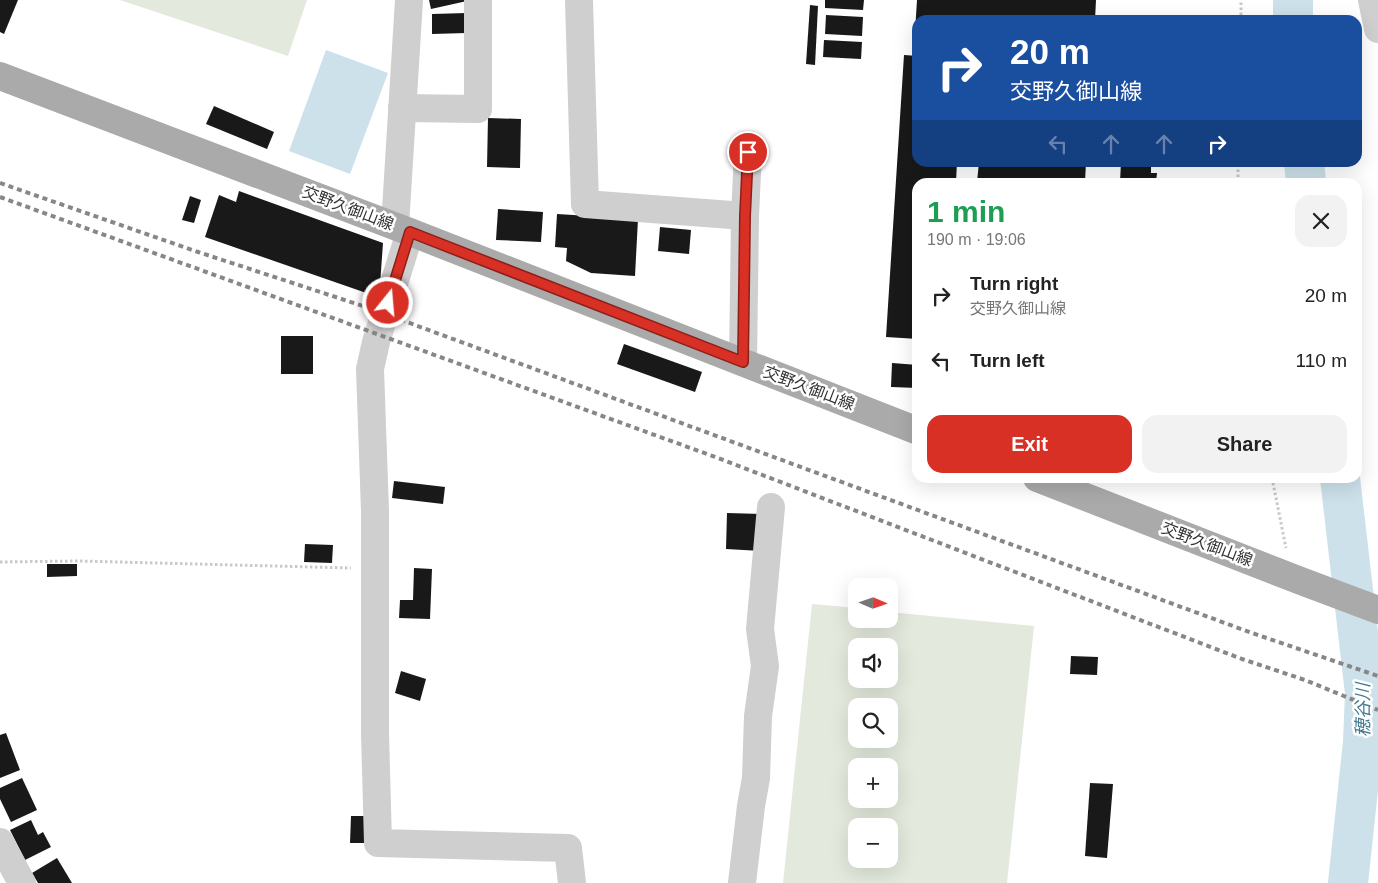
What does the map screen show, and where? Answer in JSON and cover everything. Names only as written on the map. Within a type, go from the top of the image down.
[{"type":"main road","name":"交野久御山線","points":[[0,76],[402,229],[912,429]]},
{"type":"main road","name":"交野久御山線","points":[[1050,483],[1378,610]]},
{"type":"street","points":[[388,303],[402,229],[402,108],[409,0]]},
{"type":"street","points":[[402,108],[478,109],[478,0]]},
{"type":"street","points":[[579,0],[586,204],[745,216]]},
{"type":"street","points":[[1372,0],[1378,29]]},
{"type":"street","points":[[743,362],[748,152]]},
{"type":"street","points":[[376,342],[370,369],[375,511],[375,733],[378,843],[568,848],[572,883]]},
{"type":"street","points":[[742,883],[756,778],[758,716],[765,666],[760,629],[771,507]]},
{"type":"street","points":[[0,842],[22,883]]},
{"type":"path","points":[[1241,0],[1241,15]]},
{"type":"path","points":[[1273,483],[1287,550]]},
{"type":"path","points":[[0,562],[89,561],[374,568]]},
{"type":"shaded area","points":[[120,0],[307,0],[288,56]]},
{"type":"shaded area","points":[[812,604],[848,607],[848,628],[898,628],[898,613],[1034,626],[1007,883],[783,883]]},
{"type":"water","points":[[326,50],[388,73],[350,174],[289,151]]},
{"type":"building","points":[[0,0],[18,0],[4,34],[0,32]]},
{"type":"building","points":[[429,0],[467,0],[467,1],[431,9]]},
{"type":"building","points":[[825,0],[864,0],[863,10],[825,8]]},
{"type":"building","points":[[917,0],[1096,0],[1095,15],[916,15]]},
{"type":"building","points":[[810,5],[818,6],[815,65],[806,64]]},
{"type":"building","points":[[467,13],[467,33],[432,34],[432,14]]},
{"type":"building","points":[[826,15],[863,17],[862,36],[825,34]]},
{"type":"building","points":[[824,40],[862,42],[861,59],[823,57]]},
{"type":"building","points":[[904,55],[912,56],[912,167],[957,167],[956,178],[912,178],[912,339],[886,337]]},
{"type":"building","points":[[214,106],[274,132],[267,149],[206,124]]},
{"type":"building","points":[[488,118],[521,119],[520,168],[487,167]]},
{"type":"building","points":[[978,167],[1086,167],[1085,178],[977,178]]},
{"type":"building","points":[[1121,167],[1151,167],[1151,173],[1157,173],[1156,178],[1120,178]]},
{"type":"building","points":[[239,191],[383,243],[380,285],[375,296],[205,237],[219,195],[236,202]]},
{"type":"building","points":[[190,196],[201,200],[194,223],[182,220]]},
{"type":"building","points":[[498,209],[543,212],[541,242],[496,240]]},
{"type":"building","points":[[557,214],[638,219],[635,276],[591,273],[566,261],[567,248],[555,247]]},
{"type":"building","points":[[660,227],[691,230],[689,254],[658,251]]},
{"type":"building","points":[[281,336],[313,336],[313,374],[281,374]]},
{"type":"building","points":[[624,344],[702,372],[695,392],[617,364]]},
{"type":"building","points":[[892,363],[912,365],[912,388],[891,387]]},
{"type":"building","points":[[394,481],[445,487],[443,504],[392,498]]},
{"type":"building","points":[[727,513],[762,514],[761,551],[726,549]]},
{"type":"building","points":[[305,544],[333,545],[332,563],[304,562]]},
{"type":"building","points":[[47,564],[77,564],[77,576],[47,577]]},
{"type":"building","points":[[414,568],[432,569],[430,619],[399,618],[400,600],[413,600]]},
{"type":"building","points":[[1071,656],[1098,657],[1097,675],[1070,674]]},
{"type":"building","points":[[401,671],[426,679],[420,701],[395,693]]},
{"type":"building","points":[[6,733],[20,770],[0,778],[0,735]]},
{"type":"building","points":[[22,778],[37,810],[11,822],[0,799],[0,788]]},
{"type":"building","points":[[1090,783],[1113,784],[1107,858],[1085,856]]},
{"type":"building","points":[[351,816],[368,816],[368,843],[350,843]]},
{"type":"building","points":[[31,820],[38,835],[43,832],[51,847],[25,860],[10,830]]},
{"type":"building","points":[[57,858],[72,883],[38,883],[32,873]]},
{"type":"waterway","name":"穂谷川","points":[[1293,0],[1293,15]]},
{"type":"waterway","name":"穂谷川","points":[[1304,167],[1306,178]]},
{"type":"waterway","name":"穂谷川","points":[[1341,483],[1365,693],[1363,742],[1348,883]]},
{"type":"tunnel","points":[[376,342],[388,303]]},
{"type":"railway","points":[[0,183],[198,252],[366,307],[1252,633],[1378,676]]},
{"type":"railway","points":[[0,197],[718,458],[1242,659],[1305,680],[1378,710]]},
{"type":"route","points":[[388,303],[410,232],[743,362],[748,152]]}]
